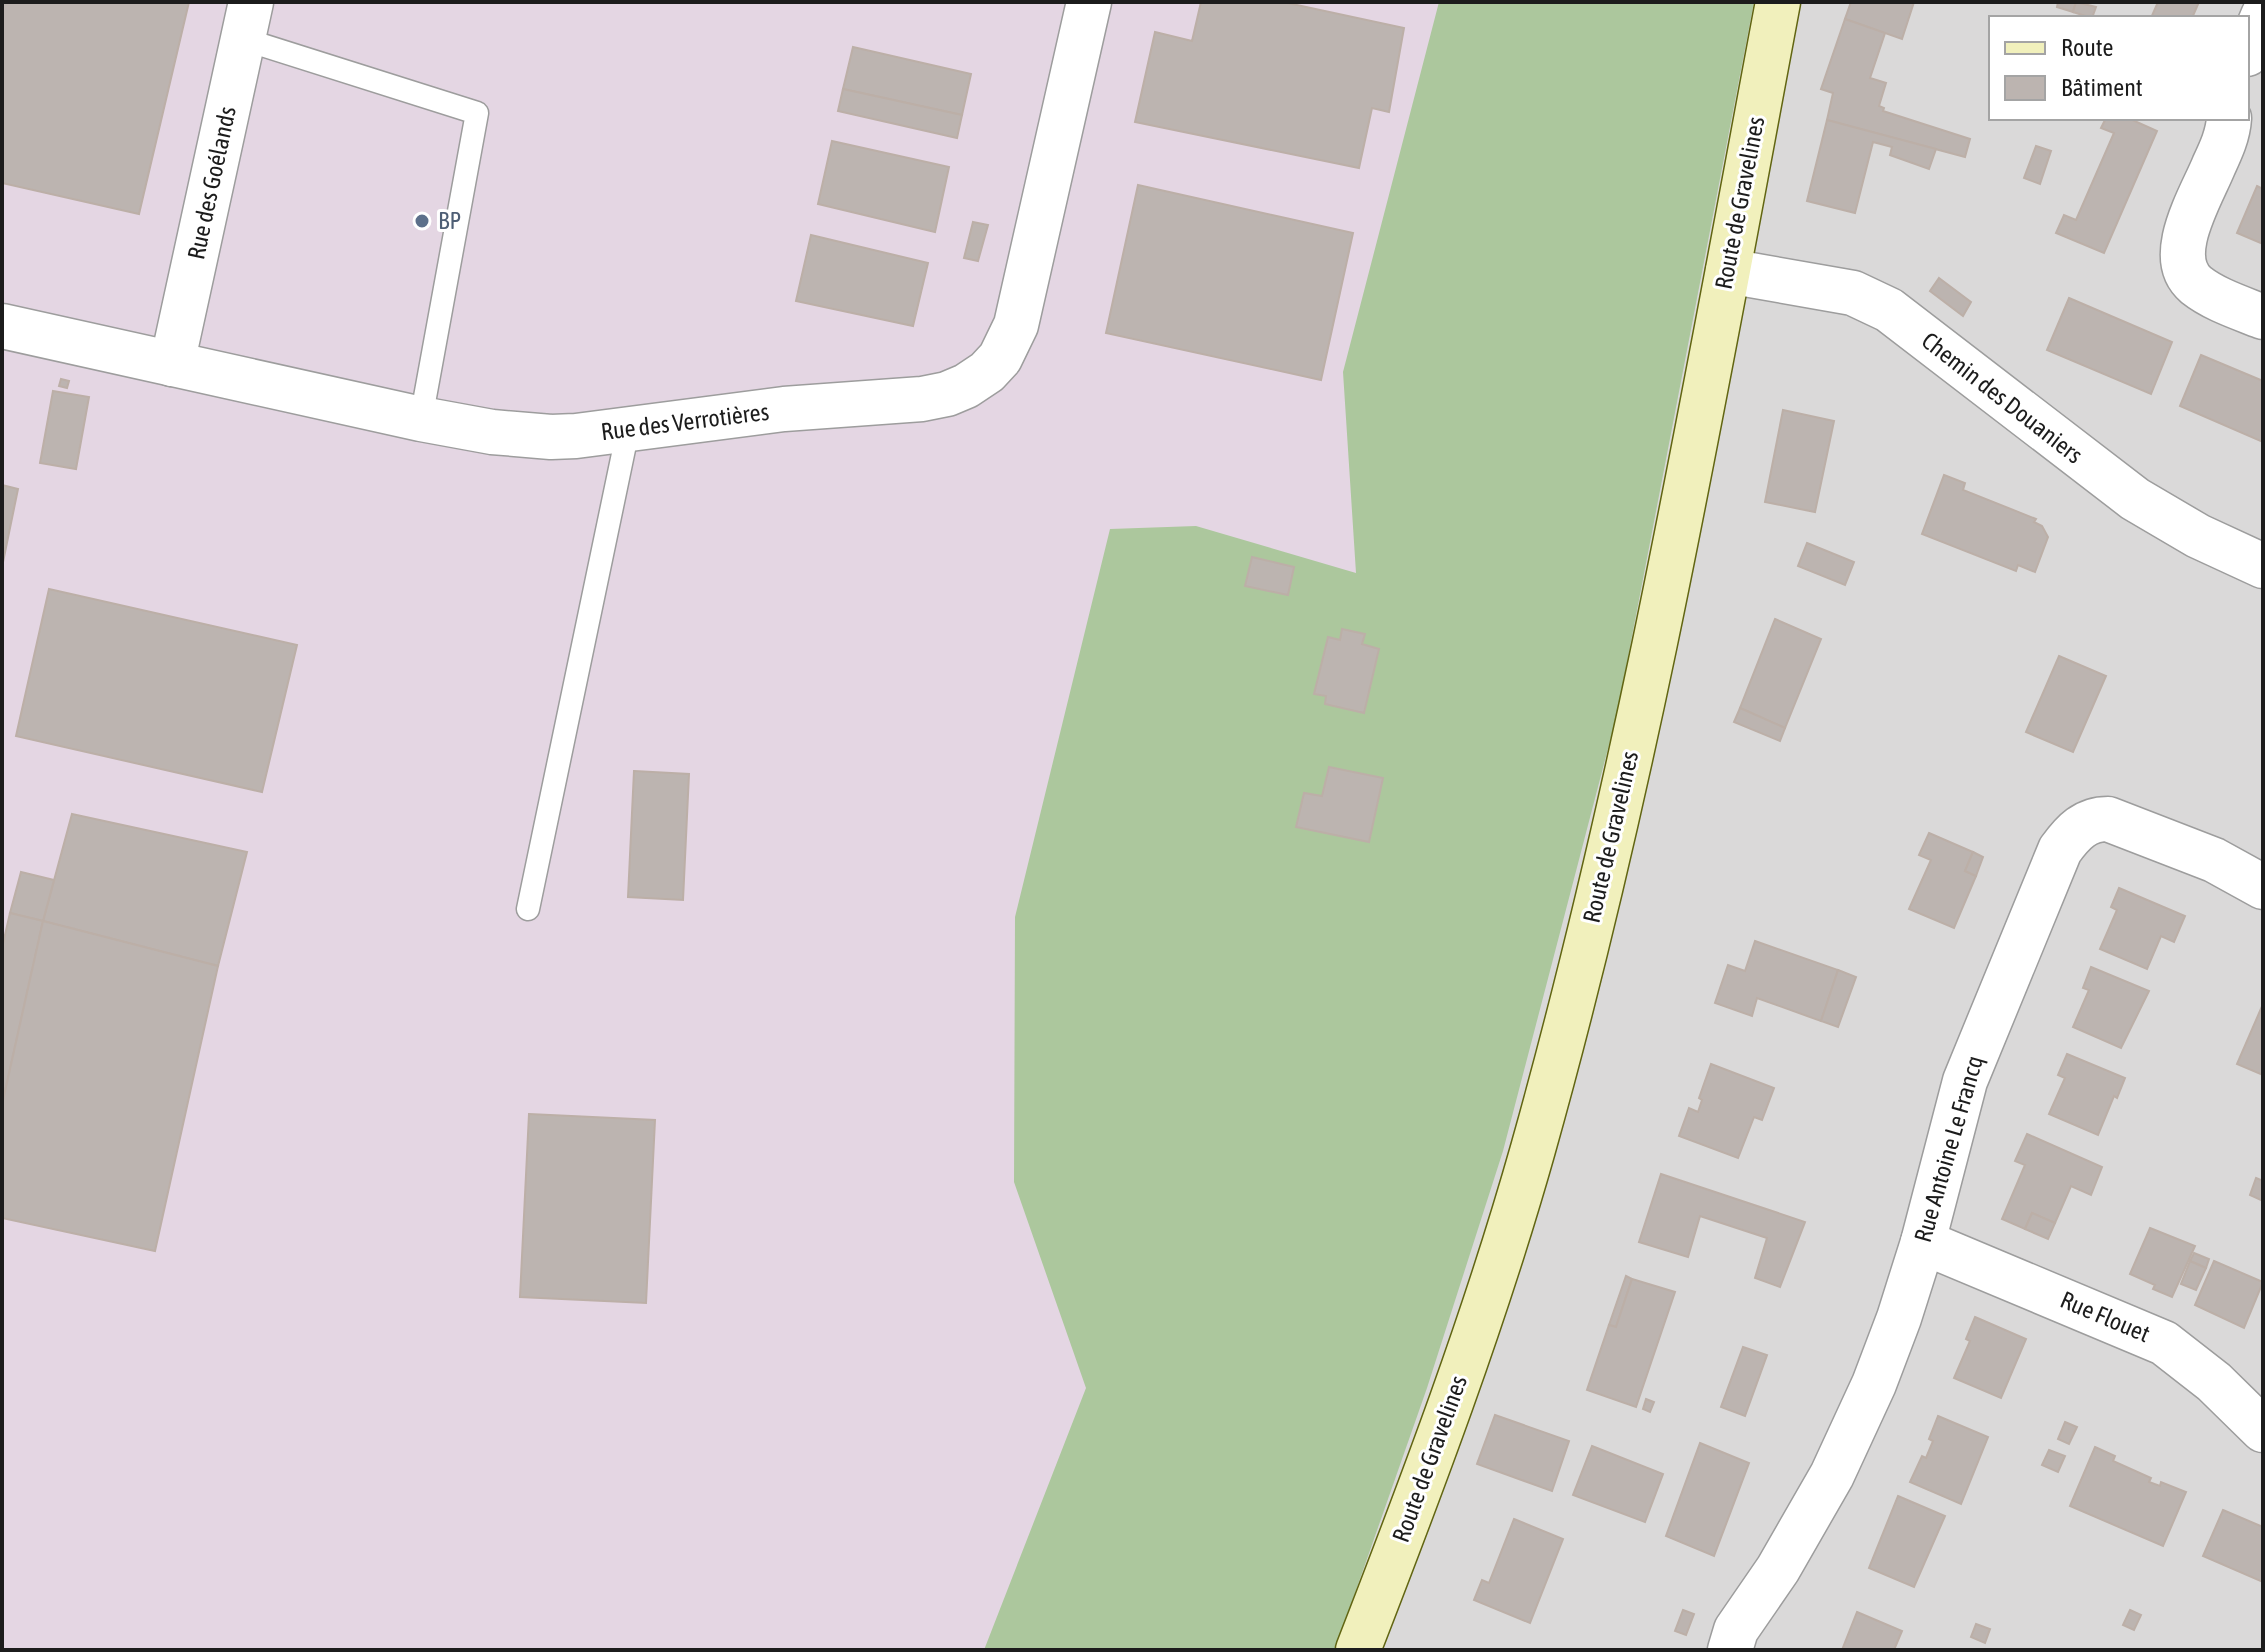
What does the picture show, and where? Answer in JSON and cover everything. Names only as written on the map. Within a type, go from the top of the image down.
[{"type":"main road","name":"Route de Gravelines","points":[[1358,1650],[1471,1347],[1532,1153],[1560,1050],[1616,822],[1659,628],[1778,2]]},
{"type":"street","name":"Rue des Verrotières","points":[[2,326],[421,419],[526,436],[576,436],[784,409],[922,399],[966,386],[987,372],[1000,358],[1019,315],[1089,2]]},
{"type":"street","points":[[2249,49],[2263,16]]},
{"type":"street","name":"Rue des Goélands","points":[[172,364],[247,20]]},
{"type":"street","points":[[2229,120],[2226,137],[2187,229],[2181,257],[2187,276],[2205,291],[2263,317]]},
{"type":"street","name":"Chemin des Douaniers","points":[[1728,271],[1853,293],[1871,300],[1889,310],[2135,499],[2198,536],[2263,566]]},
{"type":"street","name":"Rue Antoine Le Francq","points":[[1730,1650],[1736,1630],[1778,1569],[1848,1442],[1890,1343],[1923,1242],[1965,1081],[2060,850],[2070,837],[2094,819],[2121,822],[2214,860],[2263,887]]},
{"type":"street","name":"Rue Flouet","points":[[1923,1242],[2164,1343],[2214,1382],[2263,1430]]},
{"type":"lane","points":[[247,20],[477,113],[421,419]]},
{"type":"lane","points":[[528,909],[628,430]]},
{"type":"shaded area","points":[[2,2],[1728,2],[1284,1650],[2,1650]]},
{"type":"shaded area","points":[[1728,2],[2263,2],[2263,1650],[1284,1650]]},
{"type":"green space","points":[[1439,2],[1754,2],[1617,714],[1503,1151],[1427,1388],[1335,1650],[984,1650],[1086,1388],[1014,1182],[1015,917],[1110,529],[1196,526],[1356,573],[1343,372]]},
{"type":"building","points":[[2,2],[189,2],[139,214],[2,183]]},
{"type":"building","points":[[1201,2],[1283,2],[1404,28],[1389,112],[1372,108],[1359,168],[1135,122],[1155,32],[1192,41]]},
{"type":"building","points":[[1851,2],[1914,2],[1902,39],[1845,19]]},
{"type":"building","points":[[2058,2],[2076,2],[2073,12],[2057,7]]},
{"type":"building","points":[[2076,2],[2096,7],[2093,16],[2073,12]]},
{"type":"building","points":[[2158,2],[2199,2],[2193,16],[2152,16]]},
{"type":"building","points":[[1845,19],[1885,33],[1870,78],[1886,83],[1879,106],[1884,108],[1883,111],[1970,139],[1965,157],[1827,120],[1833,93],[1821,89]]},
{"type":"building","points":[[853,47],[971,74],[962,115],[843,89]]},
{"type":"building","points":[[843,89],[962,115],[957,138],[838,111]]},
{"type":"building","points":[[1827,120],[1936,149],[1929,169],[1890,155],[1892,147],[1873,142],[1855,213],[1807,201]]},
{"type":"building","points":[[2105,120],[2132,120],[2157,131],[2104,253],[2056,233],[2064,215],[2076,220],[2114,133],[2101,128]]},
{"type":"building","points":[[832,141],[949,167],[935,232],[818,204]]},
{"type":"building","points":[[2036,146],[2051,151],[2040,184],[2024,178]]},
{"type":"building","points":[[1138,185],[1353,233],[1321,380],[1106,333]]},
{"type":"building","points":[[2257,186],[2263,189],[2263,244],[2237,233]]},
{"type":"building","points":[[973,222],[988,225],[978,261],[964,258]]},
{"type":"building","points":[[811,235],[928,263],[913,326],[796,301]]},
{"type":"building","points":[[1939,278],[1971,302],[1963,316],[1930,291]]},
{"type":"building","points":[[2069,298],[2172,342],[2151,394],[2047,350]]},
{"type":"building","points":[[2201,355],[2263,381],[2263,442],[2180,406]]},
{"type":"building","points":[[61,379],[69,381],[67,388],[59,386]]},
{"type":"building","points":[[53,391],[89,397],[76,469],[40,463]]},
{"type":"building","points":[[1783,410],[1834,421],[1815,512],[1765,502]]},
{"type":"building","points":[[1944,475],[1965,483],[1963,490],[2036,519],[2034,522],[2042,526],[2048,537],[2035,572],[2018,565],[2016,571],[1922,534]]},
{"type":"building","points":[[2,485],[18,489],[2,567]]},
{"type":"building","points":[[1807,543],[1854,562],[1845,585],[1798,566]]},
{"type":"building","points":[[1252,557],[1294,567],[1288,595],[1245,586]]},
{"type":"building","points":[[49,589],[297,645],[262,792],[16,736]]},
{"type":"building","points":[[1775,619],[1821,639],[1785,728],[1740,708]]},
{"type":"building","points":[[1342,629],[1365,634],[1362,644],[1379,649],[1364,713],[1325,704],[1326,696],[1314,694],[1328,637],[1340,640]]},
{"type":"building","points":[[2059,656],[2106,676],[2073,752],[2026,732]]},
{"type":"building","points":[[1740,708],[1785,728],[1780,741],[1734,722]]},
{"type":"building","points":[[1329,767],[1383,778],[1369,842],[1296,827],[1304,793],[1322,796]]},
{"type":"building","points":[[634,771],[689,774],[683,900],[628,897]]},
{"type":"building","points":[[72,814],[247,852],[218,966],[43,921]]},
{"type":"building","points":[[1929,833],[1973,852],[1965,871],[1976,876],[1954,928],[1909,909],[1931,860],[1919,855]]},
{"type":"building","points":[[1973,852],[1983,857],[1976,876],[1965,871]]},
{"type":"building","points":[[21,872],[54,880],[43,921],[10,913]]},
{"type":"building","points":[[2119,888],[2185,916],[2174,942],[2161,936],[2147,969],[2100,949],[2117,910],[2111,907]]},
{"type":"building","points":[[10,913],[43,921],[2,1105],[2,948]]},
{"type":"building","points":[[43,921],[218,966],[155,1251],[2,1218],[2,1105]]},
{"type":"building","points":[[1755,941],[1838,970],[1821,1021],[1757,998],[1752,1016],[1715,1003],[1728,965],[1745,971]]},
{"type":"building","points":[[2091,967],[2149,991],[2121,1048],[2073,1027],[2089,990],[2083,988]]},
{"type":"building","points":[[1838,970],[1856,977],[1838,1027],[1821,1021]]},
{"type":"building","points":[[2263,1004],[2263,1075],[2237,1064]]},
{"type":"building","points":[[2067,1054],[2125,1078],[2098,1135],[2049,1114],[2065,1078],[2058,1075]]},
{"type":"building","points":[[1711,1064],[1774,1088],[1762,1120],[1754,1117],[1738,1158],[1679,1136],[1689,1108],[1698,1112],[1702,1100],[1699,1098]]},
{"type":"building","points":[[529,1114],[655,1120],[646,1303],[520,1297]]},
{"type":"building","points":[[2027,1134],[2102,1167],[2091,1195],[2071,1186],[2055,1223],[2032,1213],[2025,1229],[2002,1219],[2025,1165],[2015,1161]]},
{"type":"building","points":[[1661,1174],[1805,1222],[1780,1287],[1755,1278],[1767,1238],[1700,1216],[1688,1257],[1639,1242]]},
{"type":"building","points":[[2256,1178],[2263,1181],[2263,1201],[2250,1195]]},
{"type":"building","points":[[2032,1213],[2055,1223],[2048,1239],[2025,1229]]},
{"type":"building","points":[[2150,1228],[2195,1246],[2172,1297],[2130,1274]]},
{"type":"building","points":[[2194,1253],[2209,1259],[2206,1268],[2190,1261]]},
{"type":"building","points":[[2190,1261],[2206,1268],[2196,1290],[2181,1284]]},
{"type":"building","points":[[2214,1261],[2263,1282],[2244,1328],[2195,1305]]},
{"type":"building","points":[[1626,1276],[1632,1279],[1616,1327],[1609,1325]]},
{"type":"building","points":[[1632,1279],[1675,1292],[1636,1407],[1587,1390],[1609,1325],[1616,1327]]},
{"type":"building","points":[[1975,1317],[2026,1339],[2001,1398],[1954,1378],[1970,1341],[1966,1339]]},
{"type":"building","points":[[1743,1347],[1767,1355],[1745,1416],[1721,1407]]},
{"type":"building","points":[[1646,1399],[1654,1402],[1650,1412],[1643,1409]]},
{"type":"building","points":[[1495,1415],[1569,1441],[1552,1491],[1477,1464]]},
{"type":"building","points":[[1938,1416],[1988,1437],[1961,1504],[1910,1482],[1922,1456],[1926,1458]]},
{"type":"building","points":[[2065,1422],[2077,1427],[2069,1444],[2058,1439]]},
{"type":"building","points":[[1700,1443],[1749,1463],[1714,1556],[1666,1536]]},
{"type":"building","points":[[1592,1446],[1663,1474],[1645,1522],[1573,1495]]},
{"type":"building","points":[[2095,1447],[2115,1456],[2113,1461],[2151,1478],[2149,1482],[2160,1486],[2161,1482],[2186,1492],[2163,1546],[2070,1506]]},
{"type":"building","points":[[2049,1450],[2065,1456],[2058,1472],[2042,1465]]},
{"type":"building","points":[[1898,1496],[1945,1516],[1914,1587],[1869,1568]]},
{"type":"building","points":[[2223,1510],[2263,1527],[2263,1582],[2203,1556]]},
{"type":"building","points":[[1514,1519],[1563,1539],[1530,1623],[1474,1600],[1482,1580],[1489,1583]]},
{"type":"building","points":[[1683,1610],[1694,1614],[1686,1635],[1675,1631]]},
{"type":"building","points":[[2130,1610],[2141,1615],[2134,1630],[2123,1625]]},
{"type":"building","points":[[1857,1612],[1902,1631],[1894,1650],[1842,1650]]},
{"type":"building","points":[[1976,1624],[1990,1629],[1985,1643],[1971,1637]]},
{"type":"place","name":"BP","points":[[422,221]]}]
